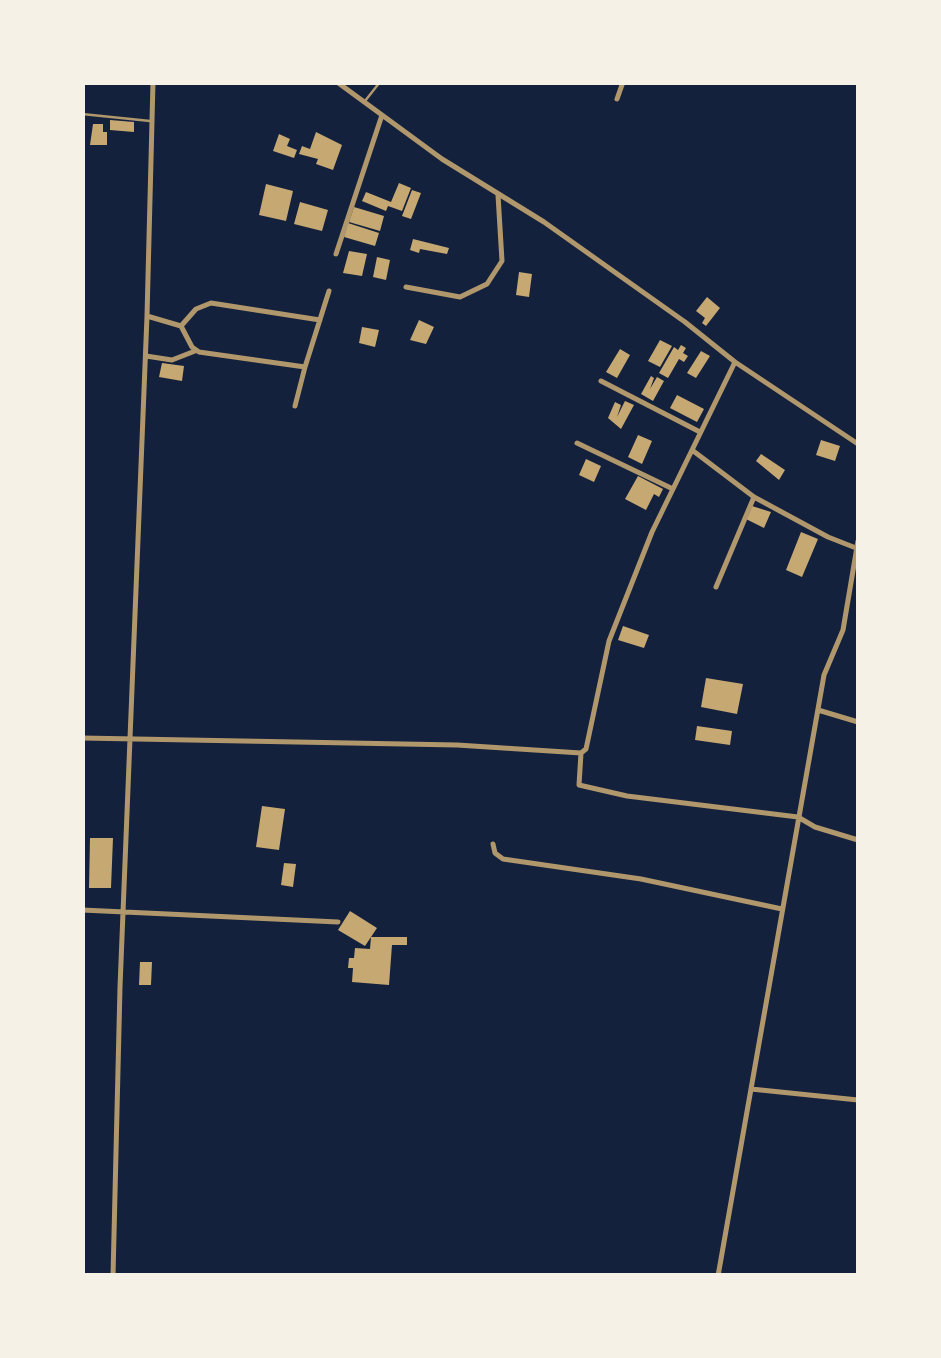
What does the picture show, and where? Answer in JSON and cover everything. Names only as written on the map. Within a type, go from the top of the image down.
[{"type":"street","points":[[113,1276],[148,316],[152,82]]},
{"type":"street","points":[[337,82],[498,195],[573,242],[734,362],[858,444]]},
{"type":"street","points":[[617,99],[623,82]]},
{"type":"street","points":[[336,254],[382,115]]},
{"type":"street","points":[[406,287],[460,297],[487,284],[502,261],[498,195]]},
{"type":"street","points":[[295,406],[330,292]]},
{"type":"street","points":[[181,326],[196,309],[211,303],[320,320]]},
{"type":"street","points":[[148,316],[181,326],[195,350]]},
{"type":"street","points":[[146,356],[172,360],[195,350],[305,366]]},
{"type":"street","points":[[82,738],[457,746],[581,753],[586,749],[610,641],[673,489],[734,362]]},
{"type":"street","points":[[601,381],[700,432]]},
{"type":"street","points":[[577,443],[673,489]]},
{"type":"street","points":[[692,450],[754,497],[828,537],[858,545],[843,630],[824,674],[718,1276]]},
{"type":"street","points":[[716,587],[754,497]]},
{"type":"street","points":[[818,710],[858,722]]},
{"type":"street","points":[[581,753],[579,785],[627,796],[798,817],[815,827],[858,840]]},
{"type":"street","points":[[493,844],[495,854],[503,860],[641,879],[782,909]]},
{"type":"street","points":[[82,910],[338,922]]},
{"type":"street","points":[[750,1089],[858,1100]]},
{"type":"lane","points":[[364,102],[380,82]]},
{"type":"lane","points":[[82,114],[152,122]]},
{"type":"building","points":[[110,120],[134,122],[134,132],[110,130]]},
{"type":"building","points":[[93,124],[103,124],[107,145],[90,145]]},
{"type":"building","points":[[316,132],[342,145],[333,170],[316,164],[318,159],[299,154],[302,146],[310,149]]},
{"type":"building","points":[[279,134],[290,139],[287,146],[297,150],[294,158],[273,151]]},
{"type":"building","points":[[399,183],[411,188],[402,211],[388,206],[386,211],[362,201],[366,192],[391,202]]},
{"type":"building","points":[[266,184],[293,191],[286,221],[259,215]]},
{"type":"building","points":[[412,190],[421,193],[411,219],[402,216]]},
{"type":"building","points":[[300,202],[328,210],[322,231],[294,224]]},
{"type":"building","points":[[354,207],[384,216],[380,231],[349,222]]},
{"type":"building","points":[[348,223],[379,233],[375,246],[344,237]]},
{"type":"building","points":[[413,239],[449,248],[447,254],[410,250]]},
{"type":"building","points":[[349,251],[367,254],[362,276],[343,273]]},
{"type":"building","points":[[377,257],[390,260],[386,280],[373,277]]},
{"type":"building","points":[[519,272],[532,274],[529,297],[516,295]]},
{"type":"building","points":[[707,297],[720,308],[706,326],[702,323],[705,318],[696,311]]},
{"type":"building","points":[[419,320],[434,327],[426,344],[410,340]]},
{"type":"building","points":[[362,327],[379,330],[375,347],[359,343]]},
{"type":"building","points":[[660,340],[672,346],[660,367],[648,361]]},
{"type":"building","points":[[681,345],[688,356],[684,362],[679,359],[668,378],[659,373],[674,347],[678,350]]},
{"type":"building","points":[[620,349],[630,355],[617,378],[606,372]]},
{"type":"building","points":[[701,351],[710,356],[696,378],[687,373]]},
{"type":"building","points":[[162,363],[184,366],[182,381],[159,377]]},
{"type":"building","points":[[651,376],[654,378],[650,389],[657,377],[664,381],[653,401],[641,394]]},
{"type":"building","points":[[677,395],[704,409],[697,422],[670,408]]},
{"type":"building","points":[[625,401],[634,405],[621,429],[608,418],[615,402],[621,405],[617,417]]},
{"type":"building","points":[[638,435],[652,441],[642,464],[628,457]]},
{"type":"building","points":[[821,440],[840,446],[835,461],[816,455]]},
{"type":"building","points":[[761,454],[785,470],[779,480],[756,461]]},
{"type":"building","points":[[586,459],[601,466],[594,482],[579,475]]},
{"type":"building","points":[[638,476],[663,489],[659,497],[654,494],[646,510],[625,499]]},
{"type":"building","points":[[752,506],[771,512],[764,528],[746,519]]},
{"type":"building","points":[[801,532],[818,539],[802,577],[786,570]]},
{"type":"building","points":[[623,626],[649,635],[644,648],[618,640]]},
{"type":"building","points":[[706,678],[743,684],[737,714],[701,707]]},
{"type":"building","points":[[697,726],[732,731],[730,745],[695,740]]},
{"type":"building","points":[[262,806],[285,809],[279,850],[256,847]]},
{"type":"building","points":[[90,838],[113,838],[111,888],[89,888]]},
{"type":"building","points":[[284,863],[296,864],[293,887],[281,885]]},
{"type":"building","points":[[350,911],[377,928],[365,946],[338,930]]},
{"type":"building","points":[[371,937],[407,937],[407,945],[392,945],[389,985],[352,982],[349,958],[354,958],[355,948],[370,949]]},
{"type":"building","points":[[140,962],[152,962],[151,985],[139,985]]}]
